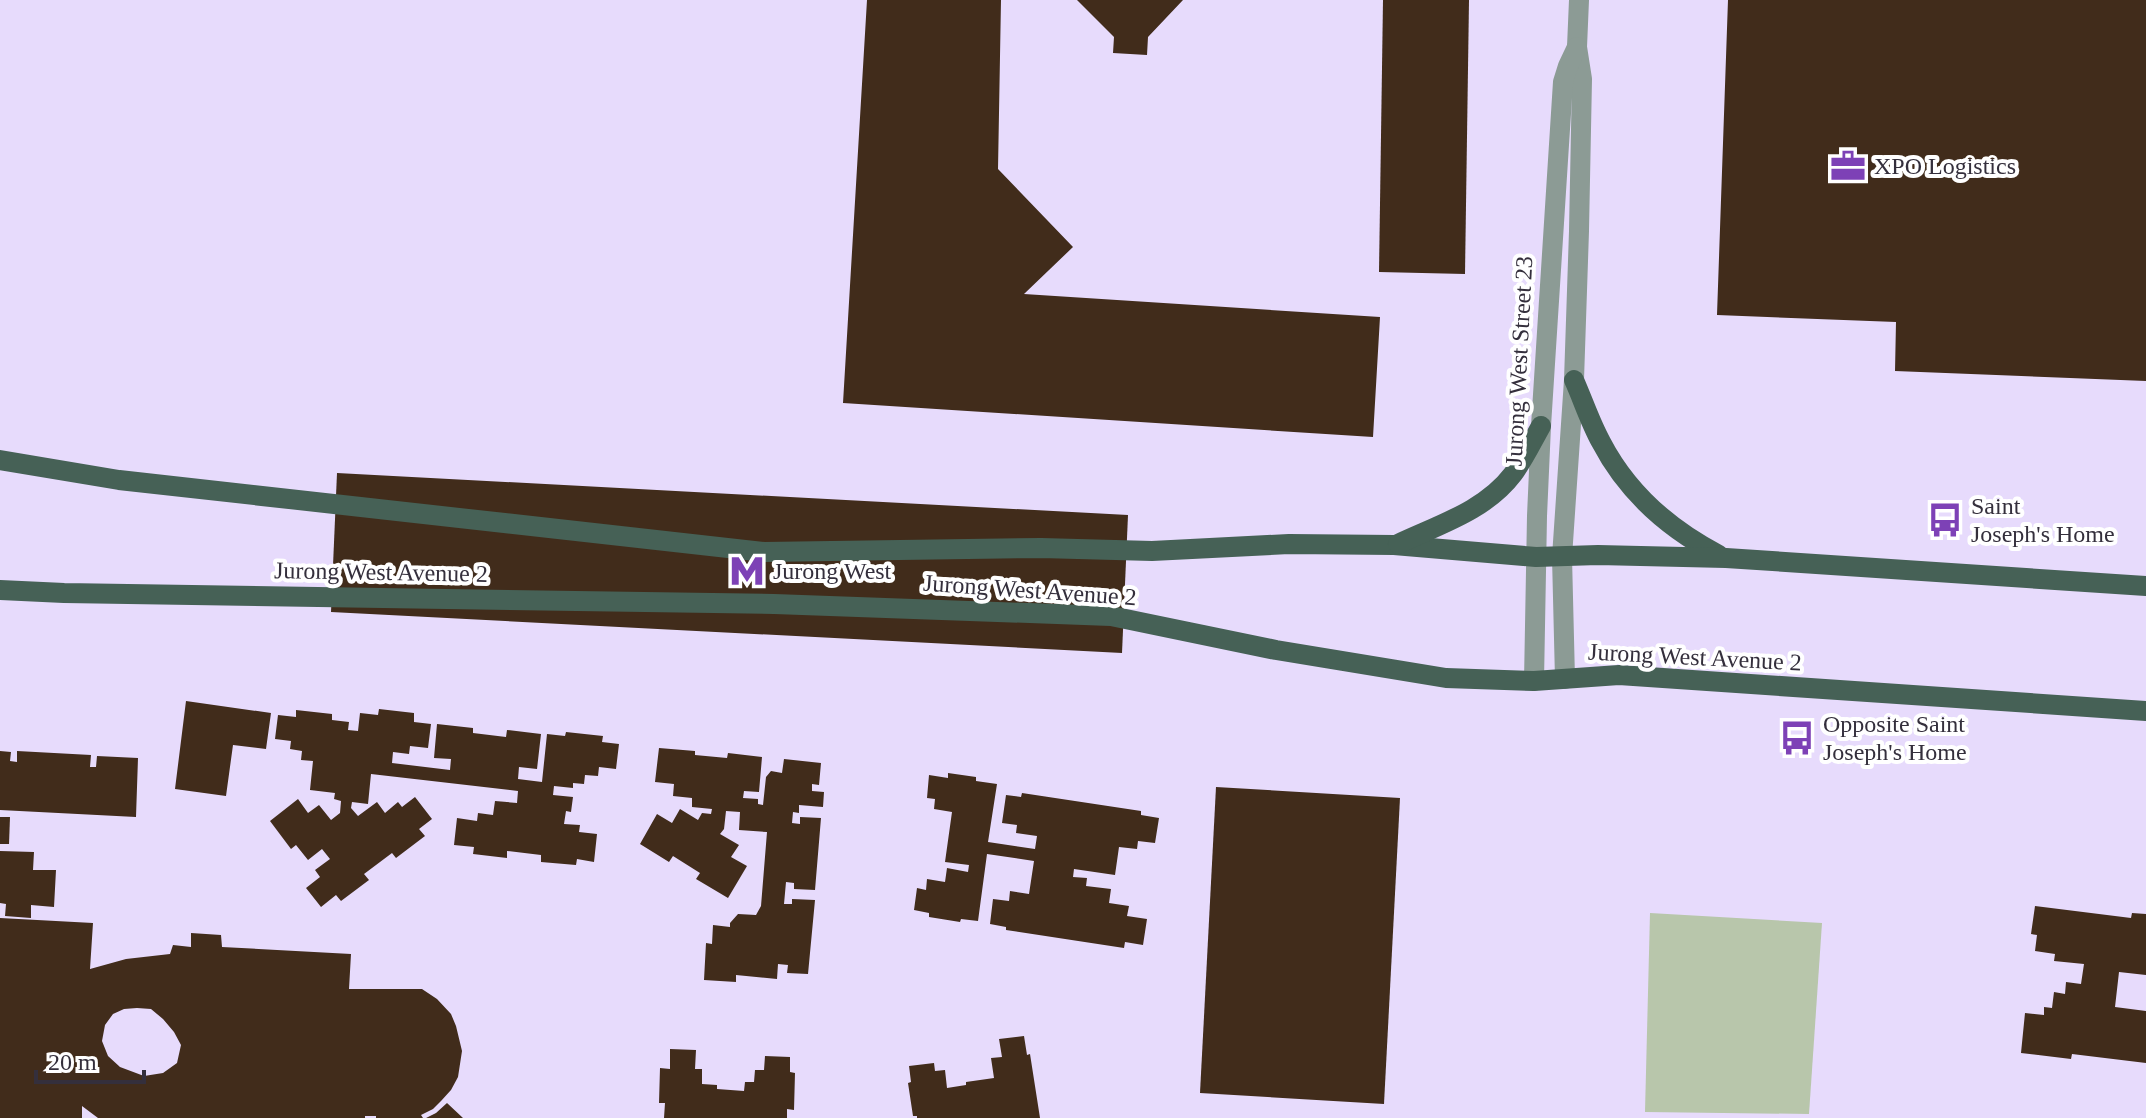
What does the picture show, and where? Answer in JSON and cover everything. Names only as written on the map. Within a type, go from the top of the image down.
[{"type":"main road","points":[[1574,380],[1601,443],[1637,495],[1690,540],[1726,558]]},
{"type":"main road","points":[[1394,545],[1463,514],[1497,491],[1524,459],[1541,426]]},
{"type":"main road","name":"Jurong West Avenue 2","points":[[0,460],[119,480],[764,552],[1041,548],[1152,551],[1289,544],[1394,545],[1536,557],[1726,558],[2146,586]]},
{"type":"main road","name":"Jurong West Avenue 2","points":[[0,590],[774,604],[1111,616],[1276,650],[1446,678],[1534,681],[1619,675],[2146,711]]},
{"type":"street","name":"Jurong West Street 23","points":[[1565,679],[1562,557],[1574,380],[1582,79],[1577,47],[1579,0]]},
{"type":"street","name":"Jurong West Street 23","points":[[1534,681],[1541,426],[1563,82],[1577,47]]},
{"type":"green space","points":[[1650,913],[1822,923],[1809,1114],[1645,1112]]},
{"type":"building","points":[[867,0],[1001,0],[998,169],[1073,247],[1024,294],[1380,317],[1373,437],[843,403]]},
{"type":"building","points":[[1077,0],[1183,0],[1148,37],[1147,55],[1113,53],[1114,37]]},
{"type":"building","points":[[1383,0],[1469,0],[1465,274],[1379,272]]},
{"type":"building","points":[[1728,0],[2146,0],[2146,381],[1895,371],[1896,322],[1717,315]]},
{"type":"building","points":[[337,473],[1128,515],[1122,653],[331,612]]},
{"type":"building","points":[[186,701],[271,713],[266,749],[233,745],[226,796],[175,789]]},
{"type":"building","points":[[379,709],[414,713],[414,722],[431,724],[428,748],[410,746],[409,754],[393,752],[392,763],[450,770],[451,759],[434,758],[437,724],[473,728],[473,733],[506,737],[507,730],[541,734],[537,769],[519,767],[518,779],[542,782],[547,734],[565,736],[566,732],[603,736],[602,742],[619,744],[616,769],[599,767],[598,776],[585,775],[584,784],[573,783],[573,788],[554,786],[553,795],[573,797],[571,812],[566,811],[564,824],[580,825],[579,832],[597,834],[594,862],[577,859],[576,865],[541,862],[541,855],[507,851],[507,858],[473,854],[474,847],[454,845],[457,818],[477,821],[478,813],[493,815],[495,801],[517,803],[518,791],[371,774],[368,804],[352,802],[351,808],[358,816],[377,802],[385,813],[398,802],[402,807],[415,797],[432,819],[419,829],[425,836],[396,858],[392,853],[364,874],[369,880],[341,901],[336,895],[321,907],[306,888],[320,877],[315,870],[330,859],[322,849],[308,860],[296,845],[291,849],[270,821],[298,799],[308,813],[319,805],[331,820],[340,813],[341,801],[334,799],[335,793],[310,790],[313,761],[301,760],[302,751],[290,749],[291,741],[275,739],[278,715],[296,717],[296,710],[332,714],[332,720],[349,722],[348,730],[358,731],[360,713],[378,715]]},
{"type":"building","points":[[659,748],[727,758],[728,753],[762,757],[759,792],[744,791],[743,798],[758,799],[758,804],[763,805],[766,777],[771,771],[782,773],[784,759],[821,763],[819,785],[812,784],[812,791],[824,792],[823,807],[799,805],[799,813],[793,812],[792,823],[800,824],[800,817],[821,818],[815,890],[794,889],[794,883],[786,882],[784,904],[792,904],[792,899],[815,900],[808,974],[787,973],[788,965],[778,964],[777,979],[736,975],[736,982],[704,980],[706,943],[712,944],[713,925],[730,927],[738,914],[756,915],[761,906],[767,832],[739,830],[740,812],[726,811],[724,829],[720,834],[739,845],[731,857],[747,866],[728,898],[696,879],[700,873],[673,856],[669,862],[640,844],[657,814],[672,823],[680,809],[698,820],[702,813],[711,814],[712,809],[692,807],[692,798],[673,796],[674,784],[655,782]]},
{"type":"building","points":[[0,751],[11,752],[10,761],[17,762],[17,751],[91,755],[90,767],[96,767],[97,756],[138,758],[136,817],[0,810]]},
{"type":"building","points":[[948,773],[997,784],[988,842],[1035,849],[1037,836],[1016,833],[1017,825],[1002,823],[1006,795],[1021,797],[1022,793],[1141,811],[1141,815],[1159,818],[1155,843],[1138,841],[1137,849],[1119,847],[1115,875],[1074,869],[1073,877],[1087,878],[1086,886],[1111,889],[1109,903],[1129,906],[1127,916],[1147,919],[1143,945],[1125,942],[1124,948],[1006,930],[1006,927],[990,924],[993,899],[1009,901],[1010,891],[1029,894],[1034,861],[987,854],[978,921],[961,919],[960,922],[929,917],[929,913],[914,910],[917,888],[926,890],[927,879],[945,882],[947,868],[968,872],[969,865],[945,862],[952,812],[934,809],[935,799],[927,798],[929,775],[948,778]]},
{"type":"building","points":[[1216,787],[1400,798],[1384,1104],[1200,1093]]},
{"type":"building","points":[[0,817],[10,817],[9,844],[0,844]]},
{"type":"building","points":[[0,851],[34,852],[33,870],[56,870],[54,907],[31,905],[31,918],[5,916],[6,904],[0,903]]},
{"type":"building","points":[[2035,906],[2131,918],[2132,913],[2146,914],[2146,975],[2119,972],[2115,1007],[2146,1011],[2146,1063],[2072,1054],[2071,1059],[2021,1053],[2025,1013],[2044,1015],[2044,1007],[2052,1008],[2054,992],[2065,994],[2066,982],[2081,984],[2084,964],[2054,961],[2055,954],[2035,951],[2037,935],[2031,934]]},
{"type":"building","points":[[0,918],[93,923],[90,969],[126,959],[170,954],[173,945],[191,947],[191,933],[221,935],[222,947],[351,954],[349,989],[422,989],[451,1014],[462,1051],[458,1077],[451,1090],[433,1109],[421,1115],[423,1118],[98,1118],[82,1106],[82,1118],[0,1118]],"holes":[[[124,1009],[151,1009],[174,1032],[181,1045],[177,1063],[163,1073],[144,1076],[120,1067],[108,1056],[102,1041],[105,1025],[113,1014]]]},
{"type":"building","points":[[1024,1036],[1027,1055],[1030,1054],[1040,1118],[913,1116],[909,1066],[934,1063],[935,1071],[945,1070],[947,1088],[994,1078],[991,1058],[1002,1057],[999,1039]]},
{"type":"building","points":[[670,1049],[696,1050],[695,1069],[702,1069],[702,1084],[717,1085],[717,1089],[744,1091],[745,1082],[754,1082],[755,1070],[764,1070],[765,1056],[790,1057],[790,1072],[795,1073],[794,1110],[787,1109],[787,1118],[664,1118],[665,1103],[659,1103],[660,1068],[670,1069]]},
{"type":"building","points":[[447,1103],[463,1118],[426,1118],[436,1113]]},
{"type":"place","name":"XPO Logistics","points":[[1848,166]]},
{"type":"place","name":"Saint Joseph's Home","points":[[1945,520]]},
{"type":"place","name":"Jurong West","points":[[747,571]]},
{"type":"place","name":"Opposite Saint Joseph's Home","points":[[1797,738]]}]
